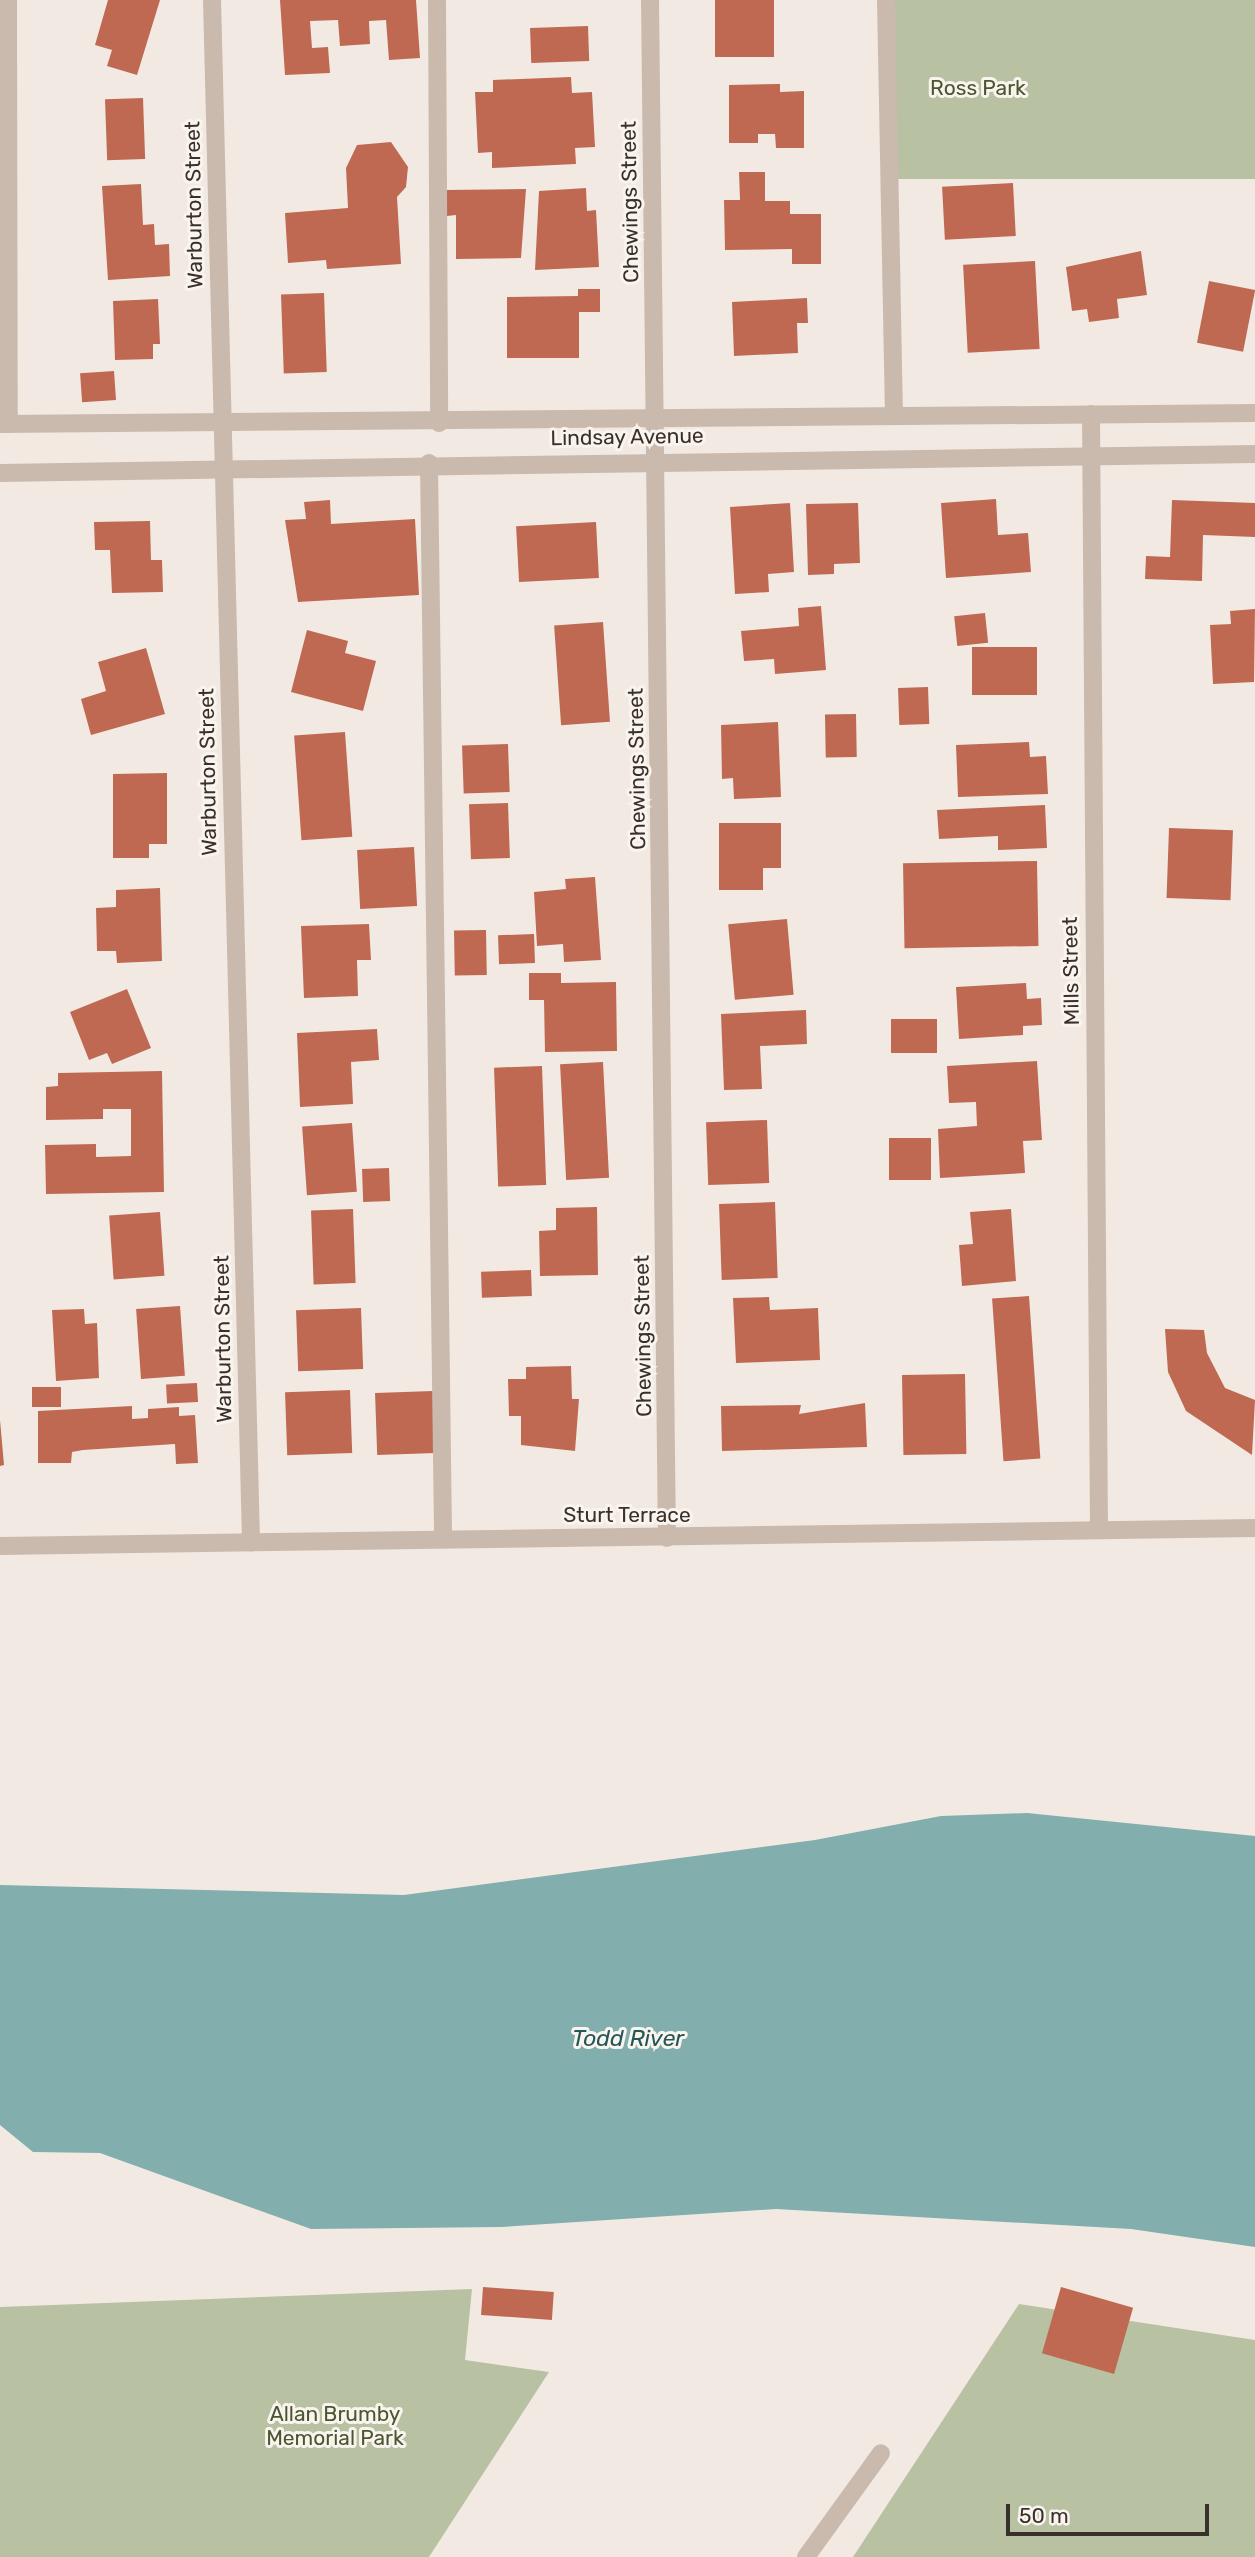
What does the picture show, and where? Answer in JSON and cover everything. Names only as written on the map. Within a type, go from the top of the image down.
[{"type":"street","points":[[5,424],[8,0]]},
{"type":"street","name":"Warburton Street","points":[[212,0],[251,1543]]},
{"type":"street","points":[[437,0],[439,423]]},
{"type":"street","name":"Chewings Street","points":[[650,0],[667,1538]]},
{"type":"street","points":[[886,0],[894,414]]},
{"type":"street","name":"Lindsay Avenue","points":[[5,424],[439,423],[656,416],[1255,413]]},
{"type":"street","name":"Mills Street","points":[[1091,414],[1099,1528]]},
{"type":"street","name":"Lindsay Avenue","points":[[0,473],[657,458],[1255,454]]},
{"type":"street","points":[[429,463],[443,1539]]},
{"type":"street","name":"Sturt Terrace","points":[[0,1546],[667,1538],[1099,1528],[1255,1528]]},
{"type":"street","points":[[806,2557],[880,2453]]},
{"type":"green space","name":"Ross Park","points":[[888,0],[1255,0],[1255,179],[888,179]]},
{"type":"green space","name":"Allan Brumby Memorial Park","points":[[472,2289],[465,2360],[549,2372],[429,2557],[0,2557],[0,2307]]},
{"type":"green space","points":[[1019,2304],[1255,2340],[1255,2557],[853,2557]]},
{"type":"water","name":"Todd River","points":[[1027,1813],[1255,1836],[1255,2247],[1131,2229],[776,2209],[501,2227],[311,2229],[100,2153],[33,2152],[0,2125],[0,1885],[404,1895],[815,1840],[941,1816]]},
{"type":"building","points":[[108,0],[160,0],[137,75],[107,66],[112,50],[95,45]]},
{"type":"building","points":[[280,0],[416,0],[420,58],[389,60],[386,20],[369,21],[370,44],[340,46],[338,20],[310,21],[312,48],[328,47],[330,73],[285,75]]},
{"type":"building","points":[[715,0],[774,0],[774,57],[715,57]]},
{"type":"building","points":[[588,26],[589,61],[531,63],[530,28]]},
{"type":"building","points":[[571,77],[572,93],[592,92],[595,147],[575,148],[576,164],[492,168],[492,152],[478,153],[475,92],[493,92],[493,80]]},
{"type":"building","points":[[780,84],[780,92],[804,91],[804,148],[776,148],[775,134],[758,134],[758,143],[729,143],[729,85]]},
{"type":"building","points":[[143,98],[145,159],[107,160],[105,99]]},
{"type":"building","points":[[391,142],[408,167],[406,187],[397,197],[401,264],[327,269],[326,260],[288,263],[285,213],[348,208],[346,168],[357,145]]},
{"type":"building","points":[[739,172],[765,172],[765,201],[790,201],[790,214],[821,214],[821,264],[792,264],[792,249],[725,250],[724,200],[740,200]]},
{"type":"building","points":[[1013,183],[1016,236],[945,240],[942,187]]},
{"type":"building","points":[[141,184],[143,225],[154,224],[155,245],[169,244],[170,276],[108,280],[102,186]]},
{"type":"building","points":[[586,188],[587,211],[596,210],[599,267],[535,270],[539,191]]},
{"type":"building","points":[[526,189],[521,258],[456,259],[456,215],[447,216],[447,190]]},
{"type":"building","points":[[1141,251],[1147,295],[1117,299],[1119,318],[1089,322],[1087,309],[1072,311],[1066,267]]},
{"type":"building","points":[[1035,261],[1040,349],[968,353],[963,265]]},
{"type":"building","points":[[1209,281],[1255,290],[1243,352],[1197,343]]},
{"type":"building","points":[[578,289],[600,289],[600,312],[579,312],[579,358],[507,358],[507,297],[578,296]]},
{"type":"building","points":[[324,293],[327,372],[284,373],[281,295]]},
{"type":"building","points":[[807,298],[808,323],[797,323],[798,353],[734,356],[732,302]]},
{"type":"building","points":[[158,299],[160,344],[153,344],[153,359],[115,360],[113,301]]},
{"type":"building","points":[[114,371],[116,400],[82,402],[80,373]]},
{"type":"building","points":[[996,499],[998,535],[1028,533],[1031,572],[946,578],[941,503]]},
{"type":"building","points":[[330,500],[331,524],[415,519],[419,595],[298,602],[285,520],[306,519],[304,502]]},
{"type":"building","points":[[1172,500],[1255,503],[1255,537],[1203,535],[1202,581],[1145,579],[1146,556],[1170,557]]},
{"type":"building","points":[[790,503],[794,572],[768,574],[769,592],[735,594],[730,507]]},
{"type":"building","points":[[858,503],[860,563],[834,564],[834,574],[808,575],[806,504]]},
{"type":"building","points":[[150,521],[151,560],[162,560],[163,592],[112,593],[110,550],[95,550],[94,522]]},
{"type":"building","points":[[596,522],[599,578],[519,582],[516,526]]},
{"type":"building","points":[[821,606],[826,670],[775,674],[774,659],[744,661],[741,631],[799,626],[798,608]]},
{"type":"building","points":[[1255,609],[1254,682],[1213,684],[1210,625],[1231,624],[1230,611]]},
{"type":"building","points":[[985,613],[988,643],[957,646],[954,616]]},
{"type":"building","points":[[603,622],[610,722],[561,725],[554,625]]},
{"type":"building","points":[[307,630],[348,641],[345,653],[376,661],[363,711],[291,692]]},
{"type":"building","points":[[972,647],[1037,647],[1037,695],[972,695]]},
{"type":"building","points":[[146,648],[165,714],[91,735],[81,699],[106,691],[98,662]]},
{"type":"building","points":[[928,687],[929,724],[899,725],[898,688]]},
{"type":"building","points":[[856,714],[857,757],[826,758],[825,715]]},
{"type":"building","points":[[778,722],[781,797],[734,799],[733,778],[722,779],[721,725]]},
{"type":"building","points":[[345,732],[352,837],[301,840],[294,736]]},
{"type":"building","points":[[1029,742],[1030,757],[1046,756],[1048,794],[958,797],[956,745]]},
{"type":"building","points":[[508,744],[510,792],[464,794],[462,746]]},
{"type":"building","points":[[167,773],[167,844],[149,844],[149,858],[113,858],[113,774]]},
{"type":"building","points":[[508,803],[510,858],[471,859],[469,804]]},
{"type":"building","points":[[1045,805],[1047,848],[998,850],[998,836],[939,839],[937,810]]},
{"type":"building","points":[[719,823],[781,823],[781,868],[763,868],[763,890],[719,890]]},
{"type":"building","points":[[1169,828],[1233,830],[1231,900],[1167,898]]},
{"type":"building","points":[[414,847],[417,906],[360,909],[357,850]]},
{"type":"building","points":[[1037,861],[1038,946],[905,948],[903,863]]},
{"type":"building","points":[[595,877],[601,960],[564,962],[563,944],[537,946],[534,892],[566,889],[565,879]]},
{"type":"building","points":[[160,888],[162,961],[117,963],[116,951],[97,951],[96,908],[116,907],[116,890]]},
{"type":"building","points":[[787,919],[794,995],[735,1000],[728,924]]},
{"type":"building","points":[[369,924],[371,960],[357,960],[358,996],[304,998],[301,926]]},
{"type":"building","points":[[486,930],[487,975],[455,976],[454,931]]},
{"type":"building","points":[[534,934],[535,963],[499,964],[498,935]]},
{"type":"building","points":[[529,973],[561,973],[561,983],[616,982],[617,1051],[545,1052],[544,1000],[529,1000]]},
{"type":"building","points":[[1026,983],[1027,999],[1041,998],[1042,1025],[1023,1026],[1023,1035],[959,1039],[956,987]]},
{"type":"building","points":[[127,989],[151,1048],[112,1064],[107,1053],[89,1060],[70,1012]]},
{"type":"building","points":[[806,1010],[807,1044],[760,1046],[762,1089],[724,1090],[721,1014]]},
{"type":"building","points":[[891,1019],[937,1019],[937,1053],[891,1053]]},
{"type":"building","points":[[377,1029],[379,1060],[351,1062],[353,1104],[300,1107],[297,1033]]},
{"type":"building","points":[[1037,1061],[1042,1140],[1023,1141],[1025,1173],[940,1178],[938,1129],[977,1126],[976,1102],[949,1103],[947,1066]]},
{"type":"building","points":[[603,1062],[609,1178],[566,1180],[560,1064]]},
{"type":"building","points":[[542,1066],[546,1185],[498,1187],[494,1068]]},
{"type":"building","points":[[162,1071],[164,1192],[46,1194],[45,1145],[96,1144],[96,1157],[131,1156],[131,1109],[103,1109],[103,1119],[46,1120],[46,1087],[58,1086],[58,1073]]},
{"type":"building","points":[[767,1120],[769,1183],[708,1185],[706,1122]]},
{"type":"building","points":[[352,1123],[357,1192],[307,1195],[302,1126]]},
{"type":"building","points":[[889,1138],[931,1138],[931,1180],[889,1180]]},
{"type":"building","points":[[389,1168],[390,1201],[363,1202],[362,1169]]},
{"type":"building","points":[[775,1202],[778,1278],[722,1280],[719,1204]]},
{"type":"building","points":[[597,1207],[598,1275],[540,1276],[539,1231],[556,1230],[556,1208]]},
{"type":"building","points":[[353,1209],[356,1283],[314,1284],[311,1210]]},
{"type":"building","points":[[1011,1209],[1016,1281],[962,1286],[959,1245],[973,1244],[970,1212]]},
{"type":"building","points":[[160,1212],[164,1276],[114,1279],[109,1216]]},
{"type":"building","points":[[531,1270],[532,1296],[482,1298],[481,1272]]},
{"type":"building","points":[[1029,1296],[1040,1459],[1003,1461],[992,1299]]},
{"type":"building","points":[[769,1297],[770,1310],[818,1308],[820,1360],[736,1363],[733,1298]]},
{"type":"building","points":[[180,1306],[185,1376],[141,1379],[136,1309]]},
{"type":"building","points":[[361,1308],[363,1369],[298,1371],[296,1310]]},
{"type":"building","points":[[84,1309],[85,1324],[97,1323],[99,1378],[56,1381],[52,1310]]},
{"type":"building","points":[[1165,1329],[1204,1330],[1207,1353],[1225,1388],[1255,1400],[1252,1455],[1186,1411],[1168,1372]]},
{"type":"building","points":[[571,1366],[572,1399],[579,1399],[575,1451],[521,1445],[521,1416],[509,1416],[508,1379],[526,1379],[526,1367]]},
{"type":"building","points":[[965,1374],[966,1454],[903,1455],[902,1375]]},
{"type":"building","points":[[197,1383],[198,1402],[167,1404],[166,1385]]},
{"type":"building","points":[[32,1387],[61,1387],[61,1407],[32,1407]]},
{"type":"building","points":[[350,1390],[352,1453],[287,1455],[285,1392]]},
{"type":"building","points":[[433,1391],[435,1453],[377,1455],[375,1393]]},
{"type":"building","points":[[865,1403],[867,1447],[722,1451],[721,1406],[801,1405],[799,1414]]},
{"type":"building","points":[[132,1406],[132,1419],[148,1418],[148,1409],[179,1407],[179,1416],[195,1415],[198,1463],[176,1464],[175,1444],[83,1450],[72,1452],[71,1463],[38,1463],[38,1411]]},
{"type":"building","points":[[0,1420],[4,1465],[0,1466]]},
{"type":"building","points":[[483,2287],[554,2292],[552,2320],[481,2315]]},
{"type":"building","points":[[1061,2287],[1133,2308],[1114,2374],[1042,2353]]}]
